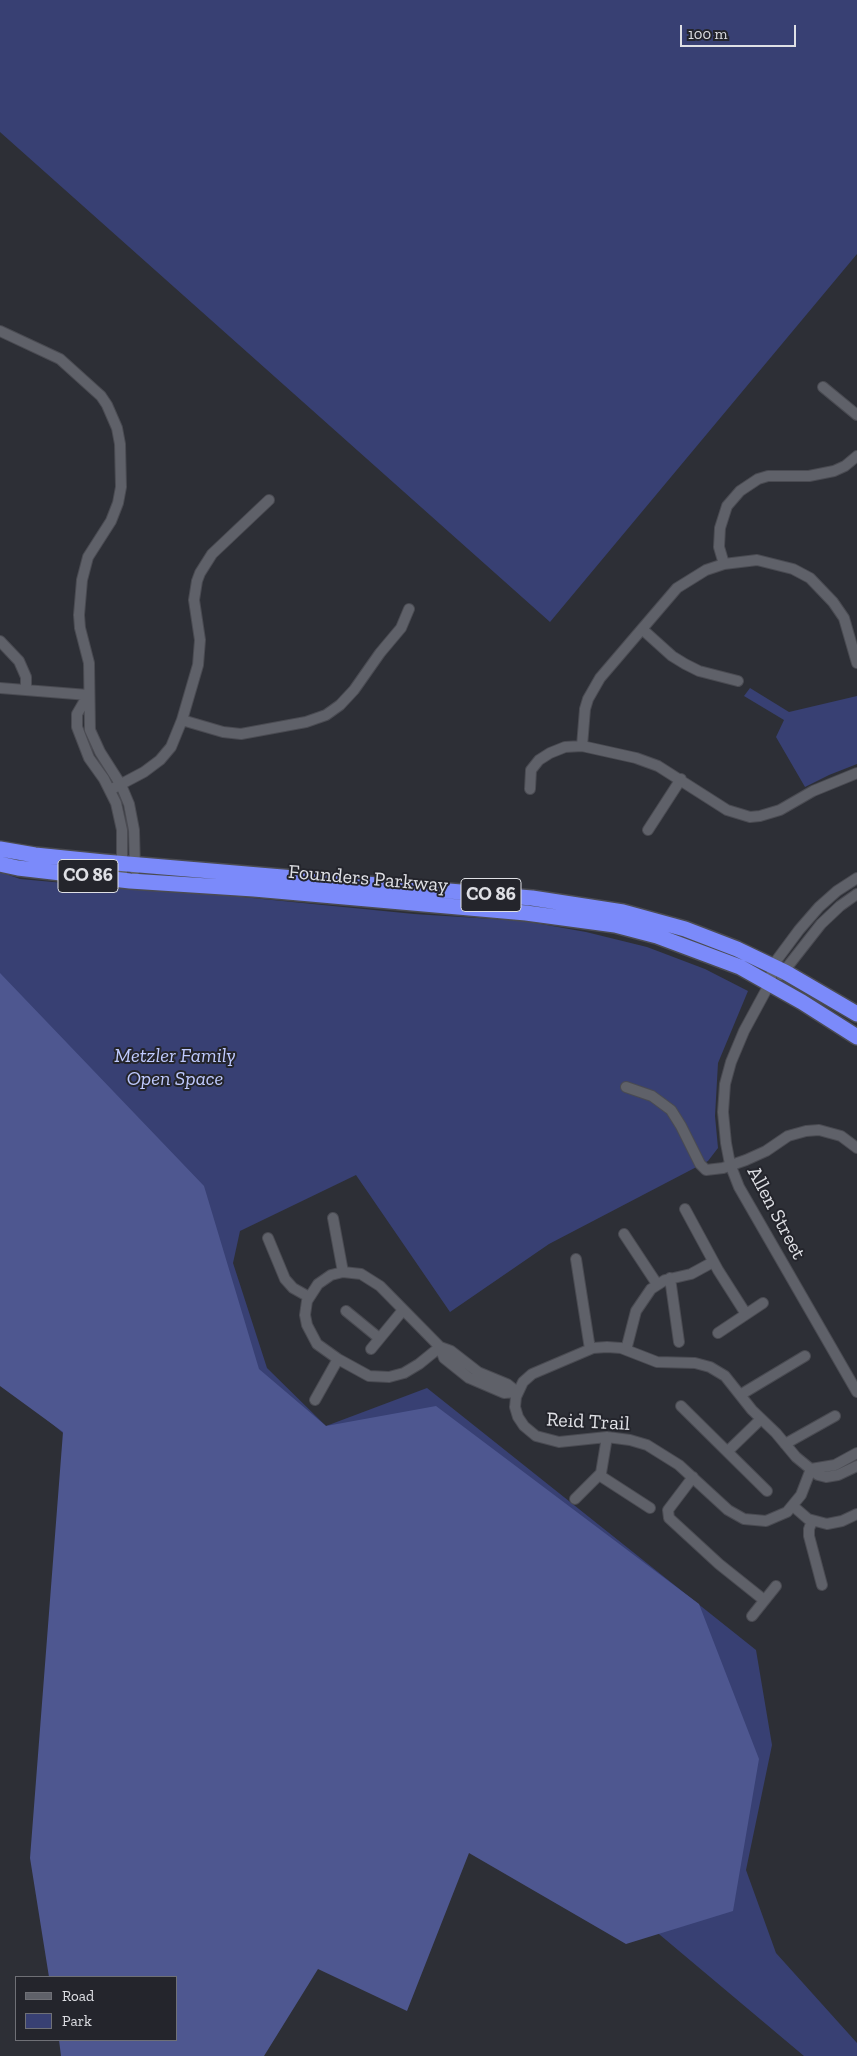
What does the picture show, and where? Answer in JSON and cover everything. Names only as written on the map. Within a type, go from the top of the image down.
[{"type":"highway","name":"Founders Parkway","points":[[0,849],[35,855],[504,896],[590,906],[639,916],[685,929],[779,969],[857,1014]]},
{"type":"highway","name":"Founders Parkway","points":[[0,864],[25,869],[128,880],[526,913],[615,925],[657,936],[740,967],[770,983],[857,1037]]},
{"type":"street","points":[[0,332],[60,359],[101,396],[117,428],[120,444],[121,487],[118,503],[111,521],[88,557],[82,580],[79,615],[88,663],[89,722],[93,739],[121,784],[133,819],[128,880]]},
{"type":"street","points":[[823,387],[857,415]]},
{"type":"street","points":[[724,564],[719,547],[720,528],[727,506],[740,491],[758,479],[768,476],[810,476],[834,471],[845,466],[857,456]]},
{"type":"street","points":[[110,790],[144,772],[160,760],[171,747],[182,720],[198,665],[200,652],[194,600],[200,573],[212,554],[269,500]]},
{"type":"street","points":[[582,746],[582,728],[588,699],[600,678],[677,588],[706,570],[724,564],[757,560],[794,569],[810,578],[833,602],[844,618],[857,663]]},
{"type":"street","points":[[182,720],[222,732],[241,734],[306,722],[326,714],[340,705],[354,690],[380,653],[401,628],[409,609]]},
{"type":"street","points":[[642,629],[672,656],[685,664],[699,671],[738,681]]},
{"type":"street","points":[[0,640],[19,661],[26,677],[26,690]]},
{"type":"street","points":[[0,688],[88,695]]},
{"type":"street","points":[[88,695],[79,708],[76,719],[89,758],[110,790],[120,818],[129,864]]},
{"type":"street","points":[[530,789],[530,770],[539,760],[565,747],[582,746],[636,758],[658,766],[727,810],[742,815],[760,816],[780,810],[813,791],[857,773]]},
{"type":"street","points":[[648,830],[681,779]]},
{"type":"street","points":[[770,983],[799,930],[819,907],[837,891],[857,878]]},
{"type":"street","points":[[779,969],[821,924],[840,906],[857,894]]},
{"type":"street","name":"Allen Street","points":[[770,983],[741,1037],[728,1072],[723,1112],[730,1164],[746,1201],[857,1392]]},
{"type":"street","points":[[626,1087],[652,1096],[670,1110],[681,1126],[704,1169],[715,1170],[758,1155],[788,1136],[806,1131],[819,1130],[841,1136],[857,1148]]},
{"type":"street","points":[[685,1209],[713,1262],[746,1314]]},
{"type":"street","points":[[332,1218],[343,1272]]},
{"type":"street","points":[[624,1234],[657,1284]]},
{"type":"street","points":[[268,1238],[285,1279],[293,1288],[309,1297]]},
{"type":"street","points":[[576,1259],[590,1349]]},
{"type":"street","points":[[626,1350],[638,1307],[645,1296],[657,1284],[670,1278],[691,1274],[713,1262]]},
{"type":"street","points":[[440,1347],[408,1372],[389,1377],[369,1376],[338,1359],[318,1344],[309,1331],[305,1315],[309,1297],[322,1280],[335,1273],[356,1272],[370,1278],[440,1347],[451,1351],[478,1372],[507,1384],[517,1392],[523,1382],[532,1374],[590,1349],[607,1347],[626,1350],[650,1361],[695,1363],[710,1367],[725,1376],[761,1419],[800,1460],[818,1474],[830,1477],[857,1466]]},
{"type":"street","points":[[670,1278],[679,1342]]},
{"type":"street","points":[[718,1333],[763,1303]]},
{"type":"street","points":[[371,1349],[403,1310]]},
{"type":"street","points":[[346,1311],[379,1338]]},
{"type":"street","points":[[740,1395],[805,1356]]},
{"type":"street","points":[[315,1400],[338,1359]]},
{"type":"street","name":"Reid Trail","points":[[517,1392],[516,1407],[518,1417],[524,1426],[536,1436],[559,1442],[590,1437],[607,1437],[630,1440],[646,1445],[670,1459],[693,1477],[728,1510],[744,1519],[759,1521],[772,1519],[787,1512],[804,1490],[811,1469]]},
{"type":"street","points":[[681,1406],[767,1491]]},
{"type":"street","points":[[785,1444],[835,1416]]},
{"type":"street","points":[[728,1451],[761,1419]]},
{"type":"street","points":[[575,1499],[602,1470],[607,1437]]},
{"type":"street","points":[[811,1469],[835,1465],[857,1453]]},
{"type":"street","points":[[599,1475],[650,1508]]},
{"type":"street","points":[[693,1477],[668,1510],[669,1518],[719,1564],[764,1600]]},
{"type":"street","points":[[793,1506],[812,1521],[833,1524],[857,1514]]},
{"type":"street","points":[[812,1521],[809,1536],[822,1585]]},
{"type":"street","points":[[752,1616],[776,1586]]},
{"type":"green space","points":[[0,0],[857,0],[857,254],[550,622],[0,132]]},
{"type":"green space","points":[[750,688],[789,712],[857,696],[857,764],[805,787],[776,737],[784,720],[744,696]]},
{"type":"green space","name":"Metzler Family Open Space","points":[[0,872],[20,879],[232,896],[414,914],[524,921],[586,932],[647,947],[705,969],[748,991],[718,1063],[715,1116],[718,1148],[708,1161],[549,1244],[450,1312],[356,1175],[240,1231],[233,1263],[267,1368],[326,1426],[427,1388],[756,1650],[772,1745],[746,1870],[776,1953],[857,2043],[857,2056],[804,2056],[0,1380]]},
{"type":"shaded area","points":[[0,973],[204,1186],[259,1369],[326,1426],[436,1406],[699,1604],[759,1759],[733,1911],[626,1944],[469,1853],[407,2011],[318,1969],[264,2056],[61,2056],[59,2041],[178,2041],[178,1976],[49,1976],[30,1858],[63,1432],[0,1386]]}]
